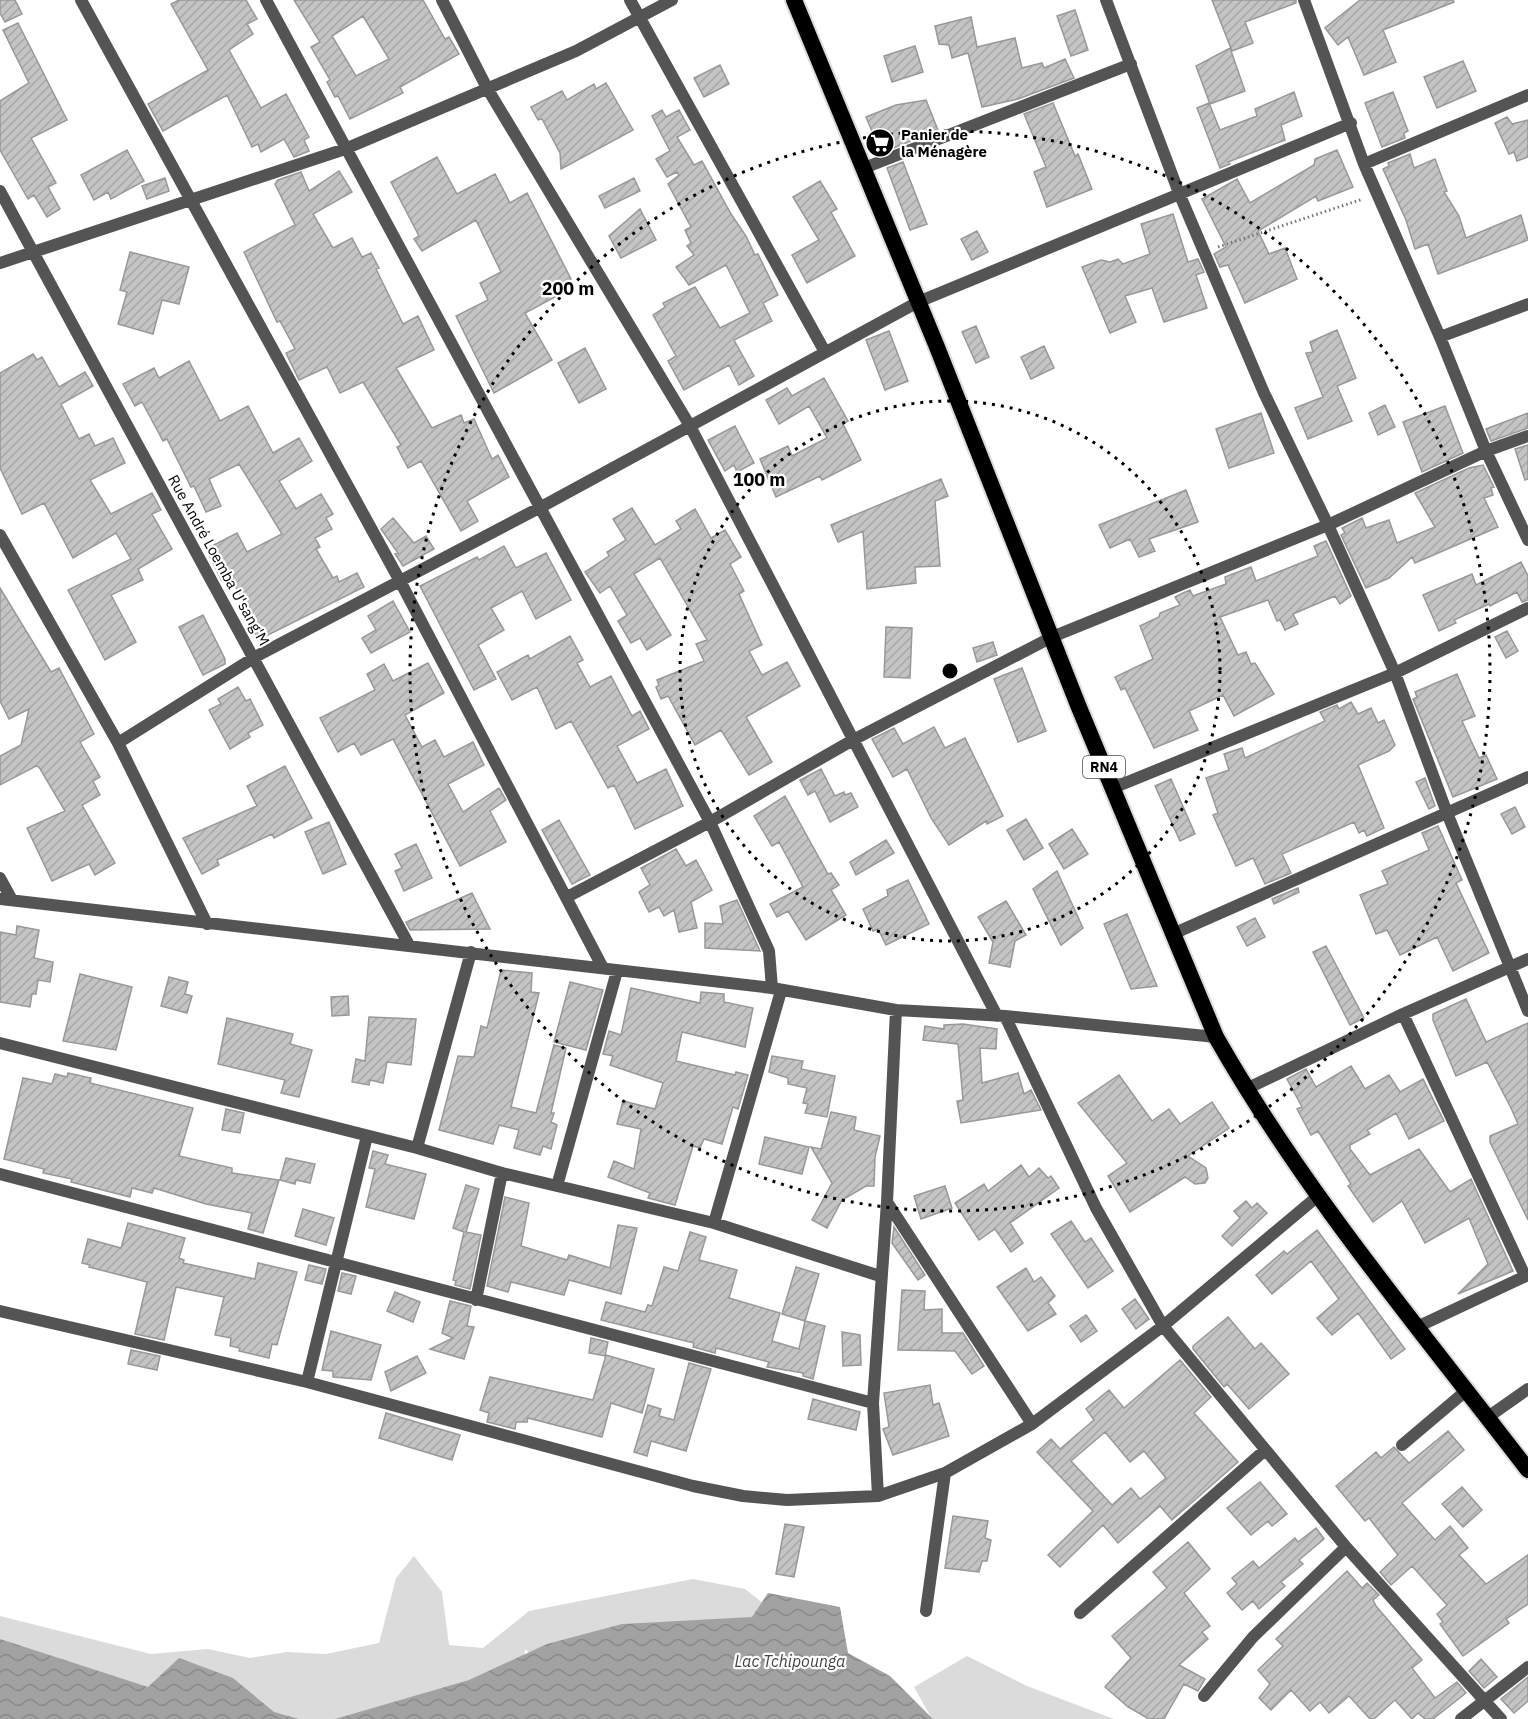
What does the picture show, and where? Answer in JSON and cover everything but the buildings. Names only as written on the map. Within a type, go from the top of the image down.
[{"type":"highway","name":"RN4","points":[[794,0],[1216,1037],[1246,1089],[1318,1196],[1528,1470]]},
{"type":"street","points":[[81,0],[400,581],[603,968]]},
{"type":"street","points":[[266,0],[710,822],[769,951],[776,989],[714,1223]]},
{"type":"street","points":[[442,0],[487,88],[690,426],[853,740],[1001,1016],[1096,1208],[1163,1326],[1264,1451],[1346,1547],[1501,1719]]},
{"type":"street","points":[[630,0],[825,352]]},
{"type":"street","points":[[0,263],[345,149],[576,51],[672,0]]},
{"type":"street","points":[[1106,0],[1179,193],[1264,393],[1328,525],[1395,673],[1447,813],[1508,968],[1528,1011]]},
{"type":"street","points":[[1304,0],[1365,164],[1440,337],[1486,451],[1528,540]]},
{"type":"street","points":[[864,168],[1131,64]]},
{"type":"street","points":[[1365,164],[1528,95]]},
{"type":"street","points":[[118,743],[255,657],[541,507],[918,302],[1351,123]]},
{"type":"street","name":"Rue André Loemba U'sang'M","points":[[0,191],[255,657],[409,945]]},
{"type":"street","points":[[1440,337],[1528,304]]},
{"type":"street","points":[[567,897],[710,822],[853,740],[1052,637],[1328,525],[1486,451],[1528,436]]},
{"type":"street","points":[[0,535],[118,743],[207,924]]},
{"type":"street","points":[[1113,788],[1395,673],[1528,608]]},
{"type":"street","points":[[1175,933],[1528,777]]},
{"type":"street","points":[[0,878],[6,899],[776,989],[896,1010],[1001,1016],[1216,1037]]},
{"type":"street","points":[[417,1148],[471,952]]},
{"type":"street","points":[[1246,1089],[1403,1014],[1528,959]]},
{"type":"street","points":[[557,1186],[617,970]]},
{"type":"street","points":[[878,1496],[873,1403],[880,1275],[887,1202],[896,1010]]},
{"type":"street","points":[[1403,1014],[1527,1276],[1417,1327]]},
{"type":"street","points":[[0,1043],[417,1148],[502,1173],[714,1223],[880,1275]]},
{"type":"street","points":[[307,1382],[339,1263],[367,1136]]},
{"type":"street","points":[[476,1300],[502,1173]]},
{"type":"street","points":[[0,1174],[873,1403]]},
{"type":"street","points":[[0,1311],[307,1382],[693,1486],[743,1496],[787,1500],[878,1496],[945,1473],[1032,1424],[1163,1326],[1318,1196]]},
{"type":"street","points":[[887,1202],[1032,1424]]},
{"type":"street","points":[[1488,1418],[1528,1389]]},
{"type":"street","points":[[1401,1445],[1467,1390]]},
{"type":"street","points":[[1080,1613],[1264,1451]]},
{"type":"street","points":[[926,1611],[945,1473]]},
{"type":"street","points":[[1204,1696],[1253,1637],[1346,1547]]},
{"type":"street","points":[[1461,1719],[1528,1667]]},
{"type":"path","points":[[1204,251],[1379,194]]},
{"type":"shaded area","points":[[414,1556],[442,1592],[449,1645],[483,1648],[529,1611],[693,1579],[745,1589],[768,1607],[759,1632],[622,1633],[604,1629],[552,1673],[525,1649],[523,1671],[391,1719],[264,1719],[149,1700],[0,1657],[0,1616],[151,1654],[208,1649],[250,1658],[287,1652],[326,1654],[379,1643],[396,1578]]},
{"type":"shaded area","points":[[967,1656],[1027,1686],[1114,1719],[932,1719],[914,1687]]},
{"type":"water","name":"Lac Tchipounga","points":[[768,1593],[840,1607],[848,1653],[890,1676],[933,1719],[335,1719],[469,1680],[547,1644],[622,1624],[752,1617]]},
{"type":"water","points":[[0,1639],[148,1687],[179,1658],[233,1678],[274,1712],[299,1719],[0,1719]]},
{"type":"place","name":"Panier de la Ménagère","points":[[880,143]]}]
